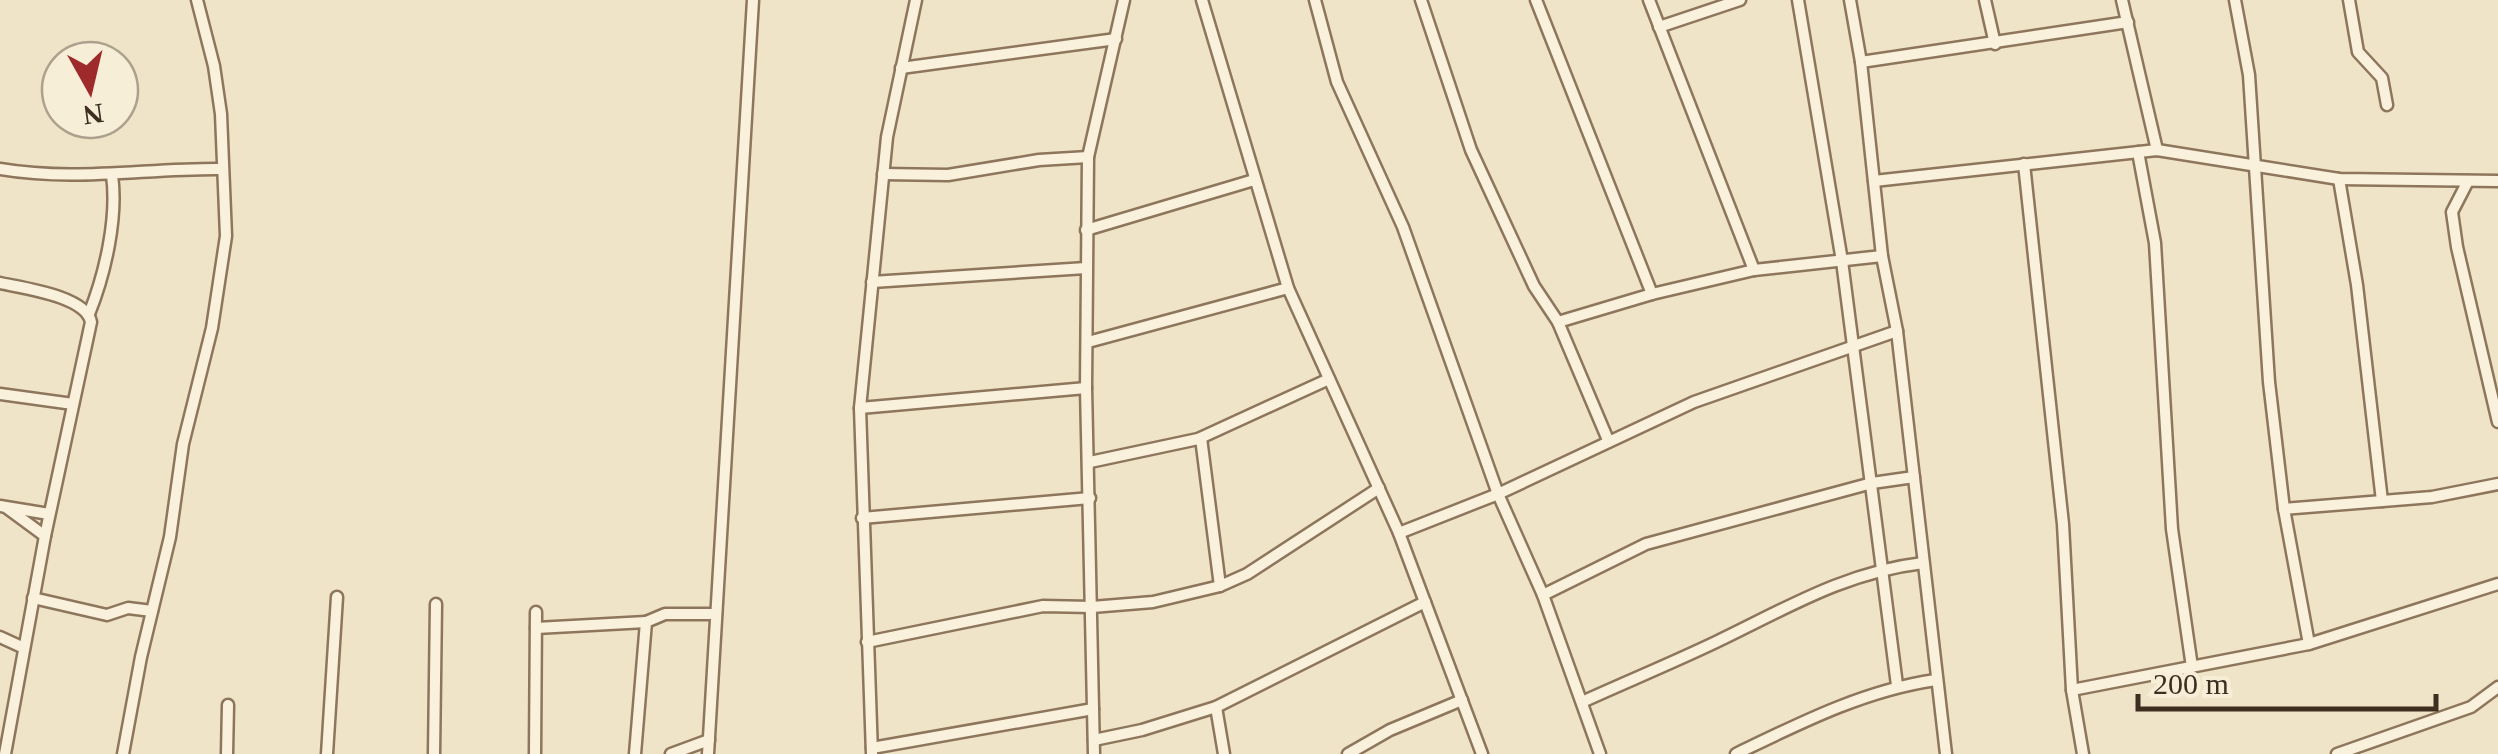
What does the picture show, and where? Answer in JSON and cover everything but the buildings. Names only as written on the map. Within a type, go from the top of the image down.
[{"type":"street","points":[[123,754],[170,536],[183,444],[212,328],[226,236],[214,66],[196,0]]},
{"type":"street","points":[[708,754],[753,0]]},
{"type":"street","points":[[916,0],[884,174],[860,408],[872,751],[1093,709]]},
{"type":"street","points":[[1094,754],[1086,388],[1088,157],[1124,0]]},
{"type":"street","points":[[1202,0],[1288,288],[1399,533],[1482,754]]},
{"type":"street","points":[[1315,0],[1337,82],[1404,227],[1498,494],[1543,595],[1600,754]]},
{"type":"street","points":[[1421,0],[1471,150],[1534,286],[1558,322],[1608,440]]},
{"type":"street","points":[[1536,0],[1652,294]]},
{"type":"street","points":[[1649,0],[1754,270]]},
{"type":"street","points":[[1659,27],[1740,0]]},
{"type":"street","points":[[1798,0],[1842,261],[1898,686]]},
{"type":"street","points":[[1850,0],[1862,62],[1882,256],[1898,331],[1946,754]]},
{"type":"street","points":[[1986,0],[1995,44]]},
{"type":"street","points":[[2122,0],[2157,150]]},
{"type":"street","points":[[2235,0],[2249,75],[2269,382],[2284,510],[2308,644]]},
{"type":"street","points":[[2350,0],[2358,52],[2382,78],[2387,105]]},
{"type":"street","points":[[1862,62],[2128,22]]},
{"type":"street","points":[[901,68],[1116,40]]},
{"type":"street","points":[[1874,181],[2157,150],[2339,179],[2498,181]]},
{"type":"street","points":[[2138,152],[2155,243],[2172,529],[2192,668]]},
{"type":"street","points":[[884,174],[948,175],[1039,160],[1088,157]]},
{"type":"street","points":[[2024,164],[2063,524],[2072,690],[2083,754]]},
{"type":"street","points":[[0,169],[112,175],[174,168],[222,169]]},
{"type":"street","points":[[89,314],[104,276],[112,175]]},
{"type":"street","points":[[2339,179],[2358,285],[2382,501]]},
{"type":"street","points":[[1086,230],[1254,180]]},
{"type":"street","points":[[2468,182],[2452,212],[2498,422]]},
{"type":"street","points":[[1558,322],[1754,270],[1882,256]]},
{"type":"street","points":[[872,282],[1086,268]]},
{"type":"street","points":[[0,283],[46,293],[82,307],[91,322],[44,536],[5,754]]},
{"type":"street","points":[[1088,342],[1288,288]]},
{"type":"street","points":[[1399,533],[1498,494],[1694,402],[1898,331]]},
{"type":"street","points":[[1090,462],[1200,438],[1330,380]]},
{"type":"street","points":[[860,408],[1086,388]]},
{"type":"street","points":[[0,394],[73,404]]},
{"type":"street","points":[[1200,438],[1220,586]]},
{"type":"street","points":[[1543,595],[1646,544],[1872,483],[1914,476]]},
{"type":"street","points":[[2284,510],[2432,497],[2498,484]]},
{"type":"street","points":[[867,642],[1043,606],[1092,608],[1153,602],[1220,586],[1247,574],[1379,488]]},
{"type":"street","points":[[862,518],[1090,498]]},
{"type":"street","points":[[3,507],[50,514]]},
{"type":"street","points":[[3,507],[44,536]]},
{"type":"street","points":[[1582,702],[1825,588],[1884,567],[1923,563]]},
{"type":"street","points":[[2072,690],[2308,644],[2498,584]]},
{"type":"street","points":[[327,754],[337,596]]},
{"type":"street","points":[[33,598],[107,614],[128,608],[152,611]]},
{"type":"street","points":[[1094,740],[1216,707],[1425,602]]},
{"type":"street","points":[[434,754],[436,604]]},
{"type":"street","points":[[535,754],[536,612]]},
{"type":"street","points":[[536,628],[646,622],[664,614],[716,614]]},
{"type":"street","points":[[635,754],[646,622]]},
{"type":"street","points":[[0,637],[24,648]]},
{"type":"street","points":[[1736,754],[1817,716],[1898,686],[1936,680]]},
{"type":"street","points":[[2338,754],[2471,706],[2498,687]]},
{"type":"street","points":[[1348,754],[1390,730],[1462,700]]},
{"type":"street","points":[[227,754],[228,705]]},
{"type":"street","points":[[1216,707],[1224,754]]},
{"type":"street","points":[[671,754],[709,740]]}]
